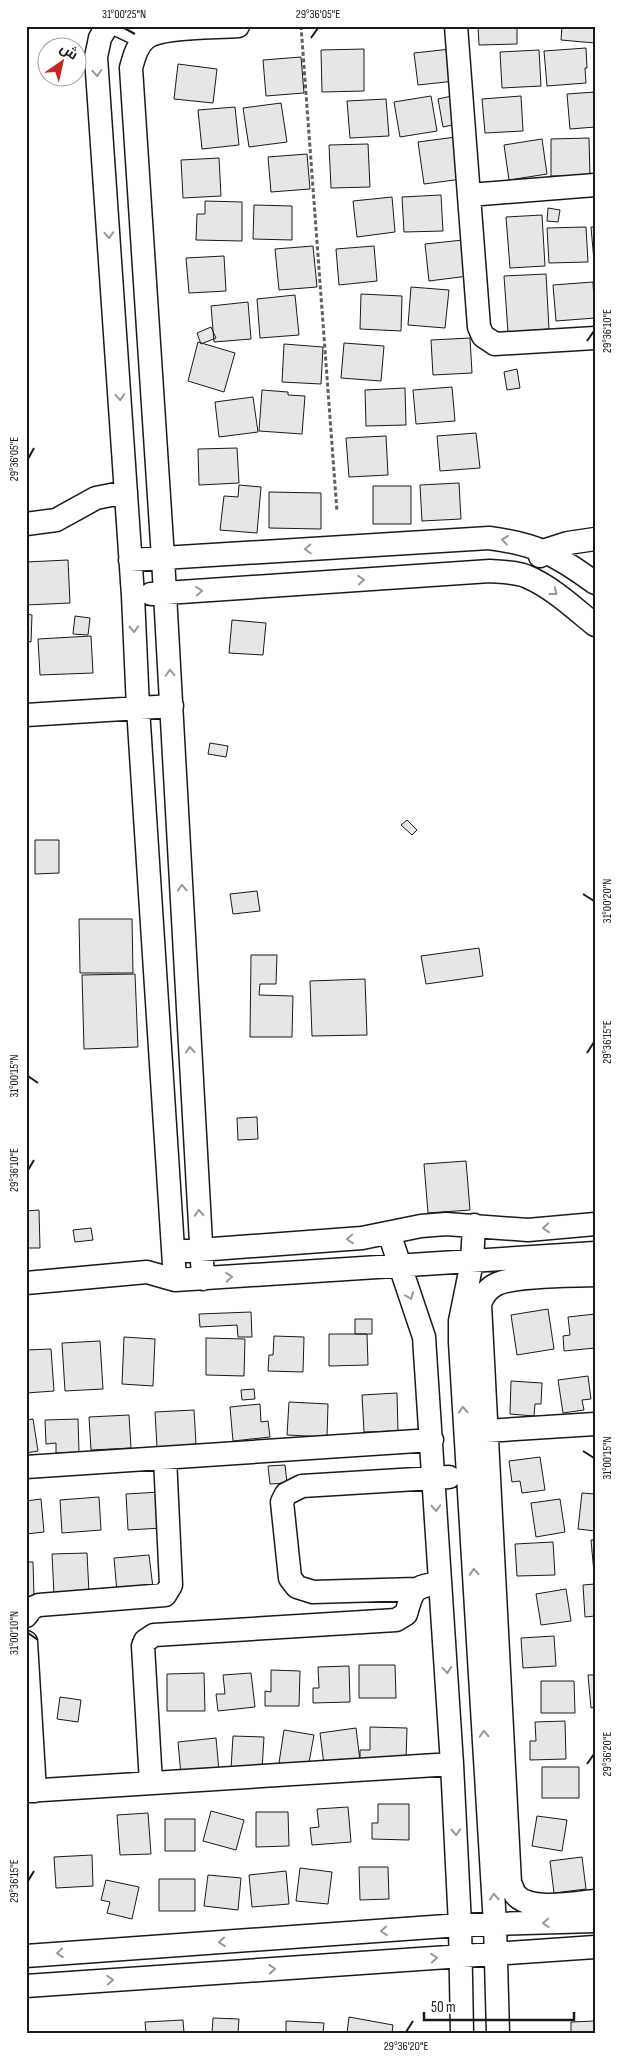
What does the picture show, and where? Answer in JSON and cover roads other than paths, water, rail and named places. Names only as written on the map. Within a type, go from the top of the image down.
[{"type":"street","points":[[106,26],[100,38],[96,57],[133,596],[138,708],[175,1280]]},
{"type":"street","points":[[120,26],[146,38]]},
{"type":"street","points":[[203,1279],[172,706],[131,68],[136,52],[146,38],[159,31],[238,26]]},
{"type":"street","points":[[456,26],[479,327],[483,336],[495,344],[595,338]]},
{"type":"street","points":[[469,195],[595,185]]},
{"type":"street","points":[[26,524],[56,520],[96,498],[126,492]]},
{"type":"street","points":[[130,560],[489,538],[519,542],[543,551],[567,562],[595,583]]},
{"type":"street","points":[[527,577],[543,551],[568,543],[595,539]]},
{"type":"street","points":[[133,596],[490,571],[527,577],[548,587],[595,625]]},
{"type":"street","points":[[26,715],[172,706]]},
{"type":"street","points":[[147,1272],[174,1252],[362,1238],[438,1225],[474,1225],[528,1230],[595,1224]]},
{"type":"street","points":[[474,1225],[472,1262],[460,1321],[467,1476],[500,1851],[514,1893],[523,1901],[536,1905],[593,1911]]},
{"type":"street","points":[[389,1233],[424,1338],[452,1764],[460,1925],[462,2033]]},
{"type":"street","points":[[26,1283],[147,1272],[175,1280],[203,1279],[595,1253]]},
{"type":"street","points":[[498,2033],[495,1925],[500,1851],[480,1304],[482,1297],[495,1284],[504,1281],[595,1275]]},
{"type":"street","points":[[486,1432],[595,1424]]},
{"type":"street","points":[[26,1466],[432,1440]]},
{"type":"street","points":[[26,1616],[32,1608],[39,1606],[165,1595],[171,1585],[165,1458]]},
{"type":"street","points":[[416,1589],[313,1592],[297,1587],[290,1578],[282,1502],[286,1494],[302,1486],[467,1476]]},
{"type":"street","points":[[151,1783],[143,1646],[149,1638],[154,1635],[396,1620],[406,1614],[412,1594],[416,1589],[440,1583]]},
{"type":"street","points":[[26,1642],[31,1791],[452,1764]]},
{"type":"street","points":[[26,1956],[460,1925],[495,1925],[593,1911]]},
{"type":"street","points":[[26,1986],[595,1947]]}]
